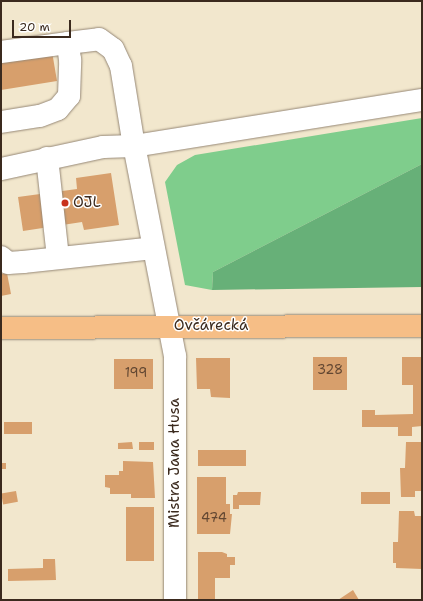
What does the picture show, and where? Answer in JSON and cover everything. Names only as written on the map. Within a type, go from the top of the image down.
[{"type":"main road","name":"Ovčárecká","points":[[1,328],[422,326]]},
{"type":"street","name":"Mistra Jana Husa","points":[[1,52],[99,40],[113,49],[120,66],[153,248],[175,356],[175,600]]},
{"type":"street","points":[[1,122],[40,116],[58,109],[69,96],[70,60],[68,44]]},
{"type":"street","points":[[1,169],[103,147],[134,146],[422,100]]},
{"type":"street","points":[[47,158],[58,257]]},
{"type":"street","points":[[1,257],[8,263],[153,248]]},
{"type":"green space","points":[[422,118],[422,164],[213,272],[212,290],[185,285],[165,182],[177,165],[195,155]]},
{"type":"green space","points":[[422,164],[422,287],[212,290],[213,272]]},
{"type":"building","points":[[49,34],[57,81],[1,90],[1,42]]},
{"type":"building","points":[[111,173],[119,225],[84,230],[82,222],[23,231],[18,197],[77,189],[76,178]]},
{"type":"building","points":[[7,273],[11,294],[1,296],[1,274]]},
{"type":"building","points":[[313,357],[347,357],[347,390],[313,390]]},
{"type":"building","points":[[402,357],[422,357],[422,426],[412,427],[412,436],[398,436],[398,427],[362,427],[362,410],[375,410],[375,415],[413,414],[413,385],[402,385]]},
{"type":"building","points":[[196,358],[230,358],[230,398],[211,397],[210,389],[197,389]]},
{"type":"building","points":[[114,359],[153,359],[153,389],[114,389]]},
{"type":"building","points":[[4,422],[32,422],[32,434],[4,434]]},
{"type":"building","points":[[132,442],[133,449],[118,449],[118,443]]},
{"type":"building","points":[[139,442],[154,442],[154,450],[139,450]]},
{"type":"building","points":[[406,442],[422,442],[422,491],[415,491],[415,497],[401,497],[400,468],[405,468]]},
{"type":"building","points":[[198,450],[246,450],[246,466],[198,466]]},
{"type":"building","points":[[123,461],[153,462],[155,498],[131,498],[131,494],[110,494],[110,488],[105,487],[105,475],[119,475],[119,471],[123,471]]},
{"type":"building","points":[[1,463],[6,463],[6,469],[1,469]]},
{"type":"building","points":[[197,477],[226,477],[226,504],[230,504],[230,514],[232,514],[230,534],[197,534]]},
{"type":"building","points":[[16,491],[18,502],[3,504],[1,494]]},
{"type":"building","points":[[238,492],[261,492],[260,505],[239,505],[239,509],[233,509],[233,495],[237,495]]},
{"type":"building","points":[[361,492],[390,492],[390,504],[361,504]]},
{"type":"building","points":[[126,507],[154,507],[154,561],[126,561]]},
{"type":"building","points":[[399,511],[414,511],[415,516],[422,516],[422,569],[396,568],[396,563],[393,563],[393,542],[398,542]]},
{"type":"building","points":[[198,552],[222,552],[227,554],[227,557],[235,557],[235,565],[230,565],[230,578],[215,578],[215,600],[198,600]]},
{"type":"building","points":[[43,559],[55,559],[56,580],[8,581],[8,569],[43,568]]},
{"type":"building","points":[[353,590],[359,600],[338,600]]},
{"type":"place","name":"OJL","points":[[65,203]]}]
